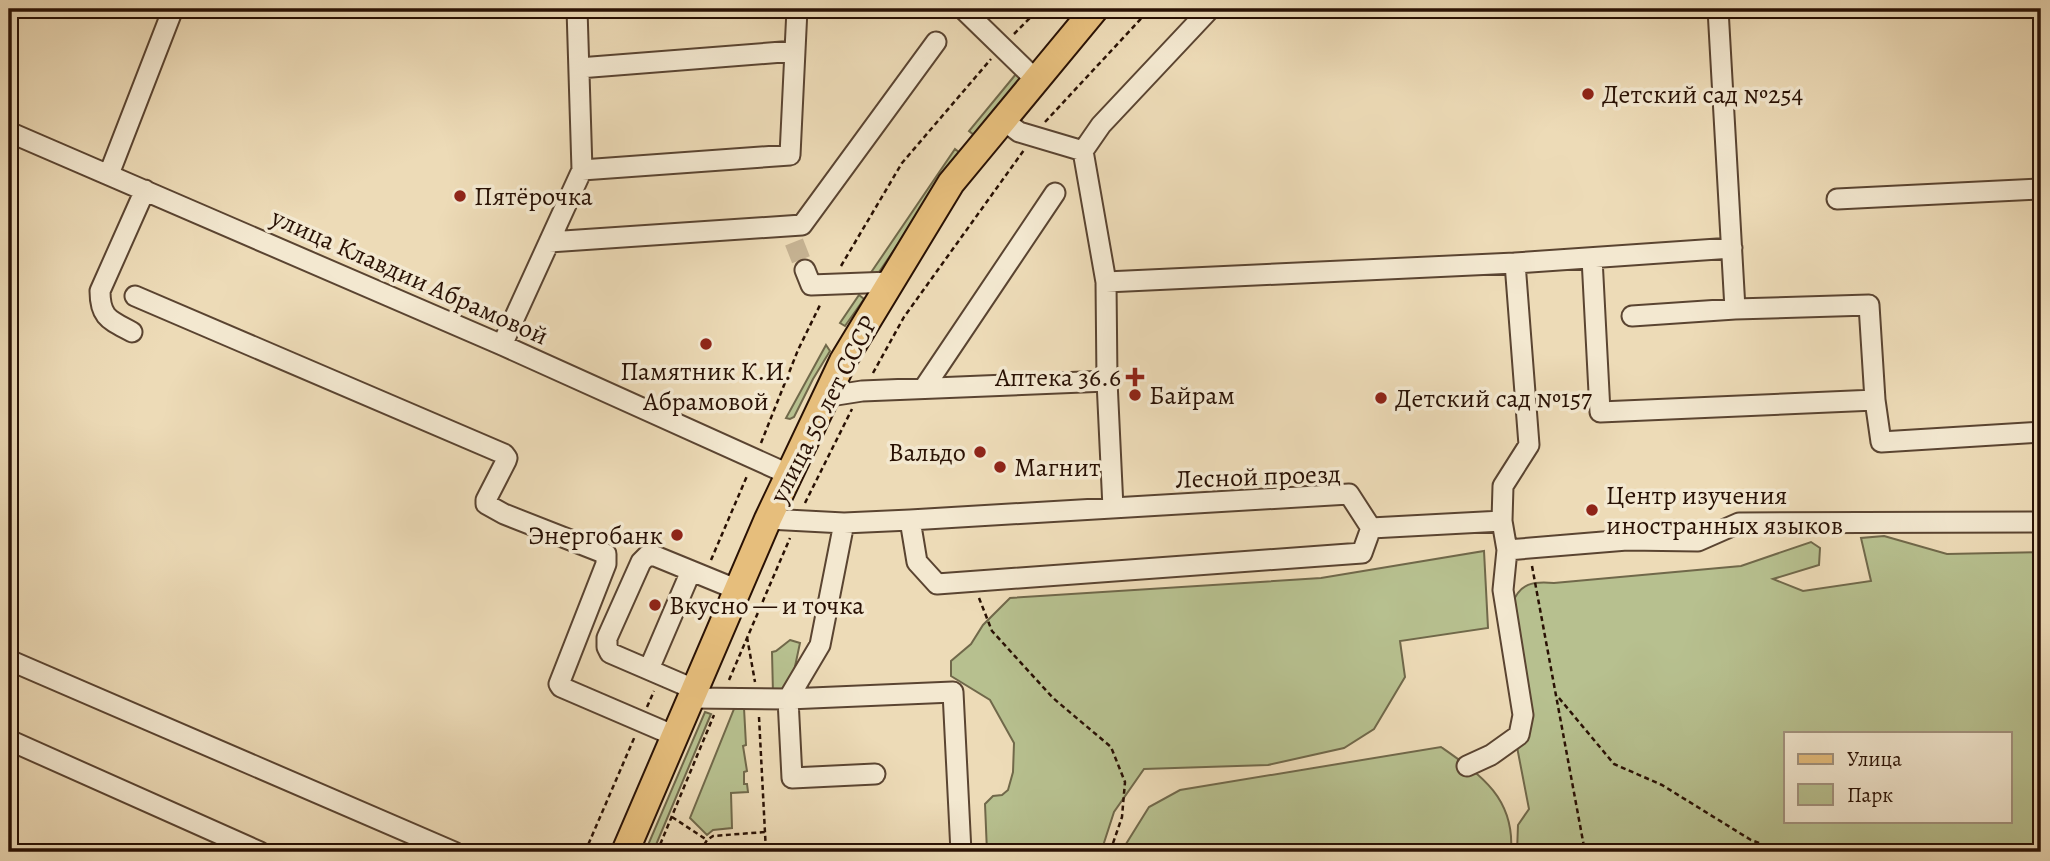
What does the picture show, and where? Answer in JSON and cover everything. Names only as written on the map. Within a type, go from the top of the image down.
[{"type":"main road","name":"улица 50 лет СССР","points":[[625,852],[768,519],[843,361],[951,183],[1095,9]]},
{"type":"street","points":[[109,174],[173,9]]},
{"type":"street","points":[[502,345],[582,170],[577,9]]},
{"type":"street","points":[[582,170],[790,155],[797,9]]},
{"type":"street","points":[[962,9],[1036,80]]},
{"type":"street","points":[[1113,508],[1106,282],[1083,151],[1101,125],[1210,9]]},
{"type":"street","points":[[1718,9],[1735,309]]},
{"type":"street","points":[[549,242],[790,233],[802,225],[936,42]]},
{"type":"street","points":[[579,68],[795,51]]},
{"type":"street","points":[[1003,120],[1019,132],[1083,151]]},
{"type":"street","name":"улица Клавдии Абрамовой","points":[[9,132],[502,345],[788,474]]},
{"type":"street","points":[[1837,199],[2041,189]]},
{"type":"street","points":[[132,332],[107,319],[100,306],[100,291],[145,190]]},
{"type":"street","points":[[924,388],[1055,193]]},
{"type":"street","points":[[1106,282],[1592,258],[1732,248]]},
{"type":"street","points":[[1592,258],[1600,412],[1875,400]]},
{"type":"street","points":[[1467,766],[1491,755],[1519,734],[1523,715],[1503,590],[1507,550],[1502,522],[1503,486],[1529,444],[1515,262]]},
{"type":"street","points":[[805,270],[811,285],[891,282]]},
{"type":"street","points":[[135,296],[504,454],[506,461],[486,504],[504,514],[606,554],[606,564],[559,684],[675,736]]},
{"type":"street","points":[[1632,316],[1735,309],[1869,306],[1875,400],[1881,442],[2041,432]]},
{"type":"street","points":[[824,397],[862,391],[1107,381]]},
{"type":"street","name":"Лесной проезд","points":[[768,519],[844,523],[1349,494],[1371,528]]},
{"type":"street","points":[[910,520],[917,562],[937,584],[1362,552],[1371,528],[1502,522]]},
{"type":"street","points":[[844,523],[820,645],[788,699],[792,778],[875,774]]},
{"type":"street","points":[[1507,550],[1627,540],[1698,541],[1739,523],[2041,523]]},
{"type":"street","points":[[738,590],[648,555],[641,562],[607,638],[607,647],[610,653],[649,669],[694,694],[788,699],[953,692],[961,852]]},
{"type":"street","points":[[649,669],[691,570]]},
{"type":"street","points":[[9,660],[454,852]]},
{"type":"street","points":[[9,740],[260,852]]},
{"type":"path","points":[[761,443],[799,350],[830,284],[902,163],[1002,47],[1039,9]]},
{"type":"path","points":[[904,317],[1034,136],[1150,9]]},
{"type":"path","points":[[1528,549],[1584,852]]},
{"type":"path","points":[[973,582],[992,632],[1053,698],[1111,747],[1125,782],[1122,817],[1110,852]]},
{"type":"path","points":[[657,852],[747,637],[758,699],[766,852]]},
{"type":"path","points":[[1556,695],[1614,764],[1661,785],[1751,839],[1784,852]]},
{"type":"path","points":[[672,817],[707,840]]},
{"type":"path","points":[[700,852],[707,840],[713,836],[765,832]]},
{"type":"green space","points":[[1016,74],[1021,78],[974,135],[969,131]]},
{"type":"green space","points":[[955,149],[960,153],[877,275],[870,274]]},
{"type":"green space","points":[[859,295],[864,299],[845,326],[840,323]]},
{"type":"green space","points":[[826,345],[830,351],[794,417],[786,418]]},
{"type":"green space","points":[[1884,536],[1947,554],[2041,552],[2041,852],[1517,852],[1518,825],[1529,809],[1517,747],[1512,604],[1523,588],[1540,582],[1554,583],[1741,566],[1811,542],[1820,548],[1819,565],[1773,579],[1803,591],[1871,581],[1861,538]]},
{"type":"green space","points":[[1484,551],[1488,628],[1400,641],[1405,677],[1374,729],[1344,748],[1268,765],[1144,769],[1114,812],[1101,852],[987,852],[985,804],[993,796],[1002,795],[1008,790],[1013,772],[1014,743],[990,700],[951,676],[951,661],[971,644],[983,625],[1010,598],[1321,578]]},
{"type":"green space","points":[[790,640],[800,643],[790,690],[773,694],[772,652]]},
{"type":"green space","points":[[744,708],[746,745],[743,746],[747,771],[744,772],[744,784],[747,784],[748,792],[731,793],[732,828],[713,830],[707,835],[690,818],[734,709]]},
{"type":"green space","points":[[705,712],[711,714],[653,852],[645,852]]},
{"type":"green space","points":[[1441,747],[1482,778],[1501,802],[1511,833],[1511,852],[1121,852],[1149,807],[1180,790]]},
{"type":"tunnel","points":[[794,242],[805,270]]},
{"type":"place","name":"Детский сад №254","points":[[1588,94]]},
{"type":"place","name":"Пятёрочка","points":[[460,196]]},
{"type":"place","name":"Памятник К.И. Абрамовой","points":[[706,344]]},
{"type":"place","name":"Аптека 36.6","points":[[1135,377]]},
{"type":"place","name":"Байрам","points":[[1135,395]]},
{"type":"place","name":"Детский сад №157","points":[[1381,398]]},
{"type":"place","name":"Вальдо","points":[[980,452]]},
{"type":"place","name":"Магнит","points":[[1000,467]]},
{"type":"place","name":"Центр изучения иностранных языков","points":[[1592,510]]},
{"type":"place","name":"Энергобанк","points":[[677,535]]},
{"type":"place","name":"Вкусно — и точка","points":[[655,605]]}]
